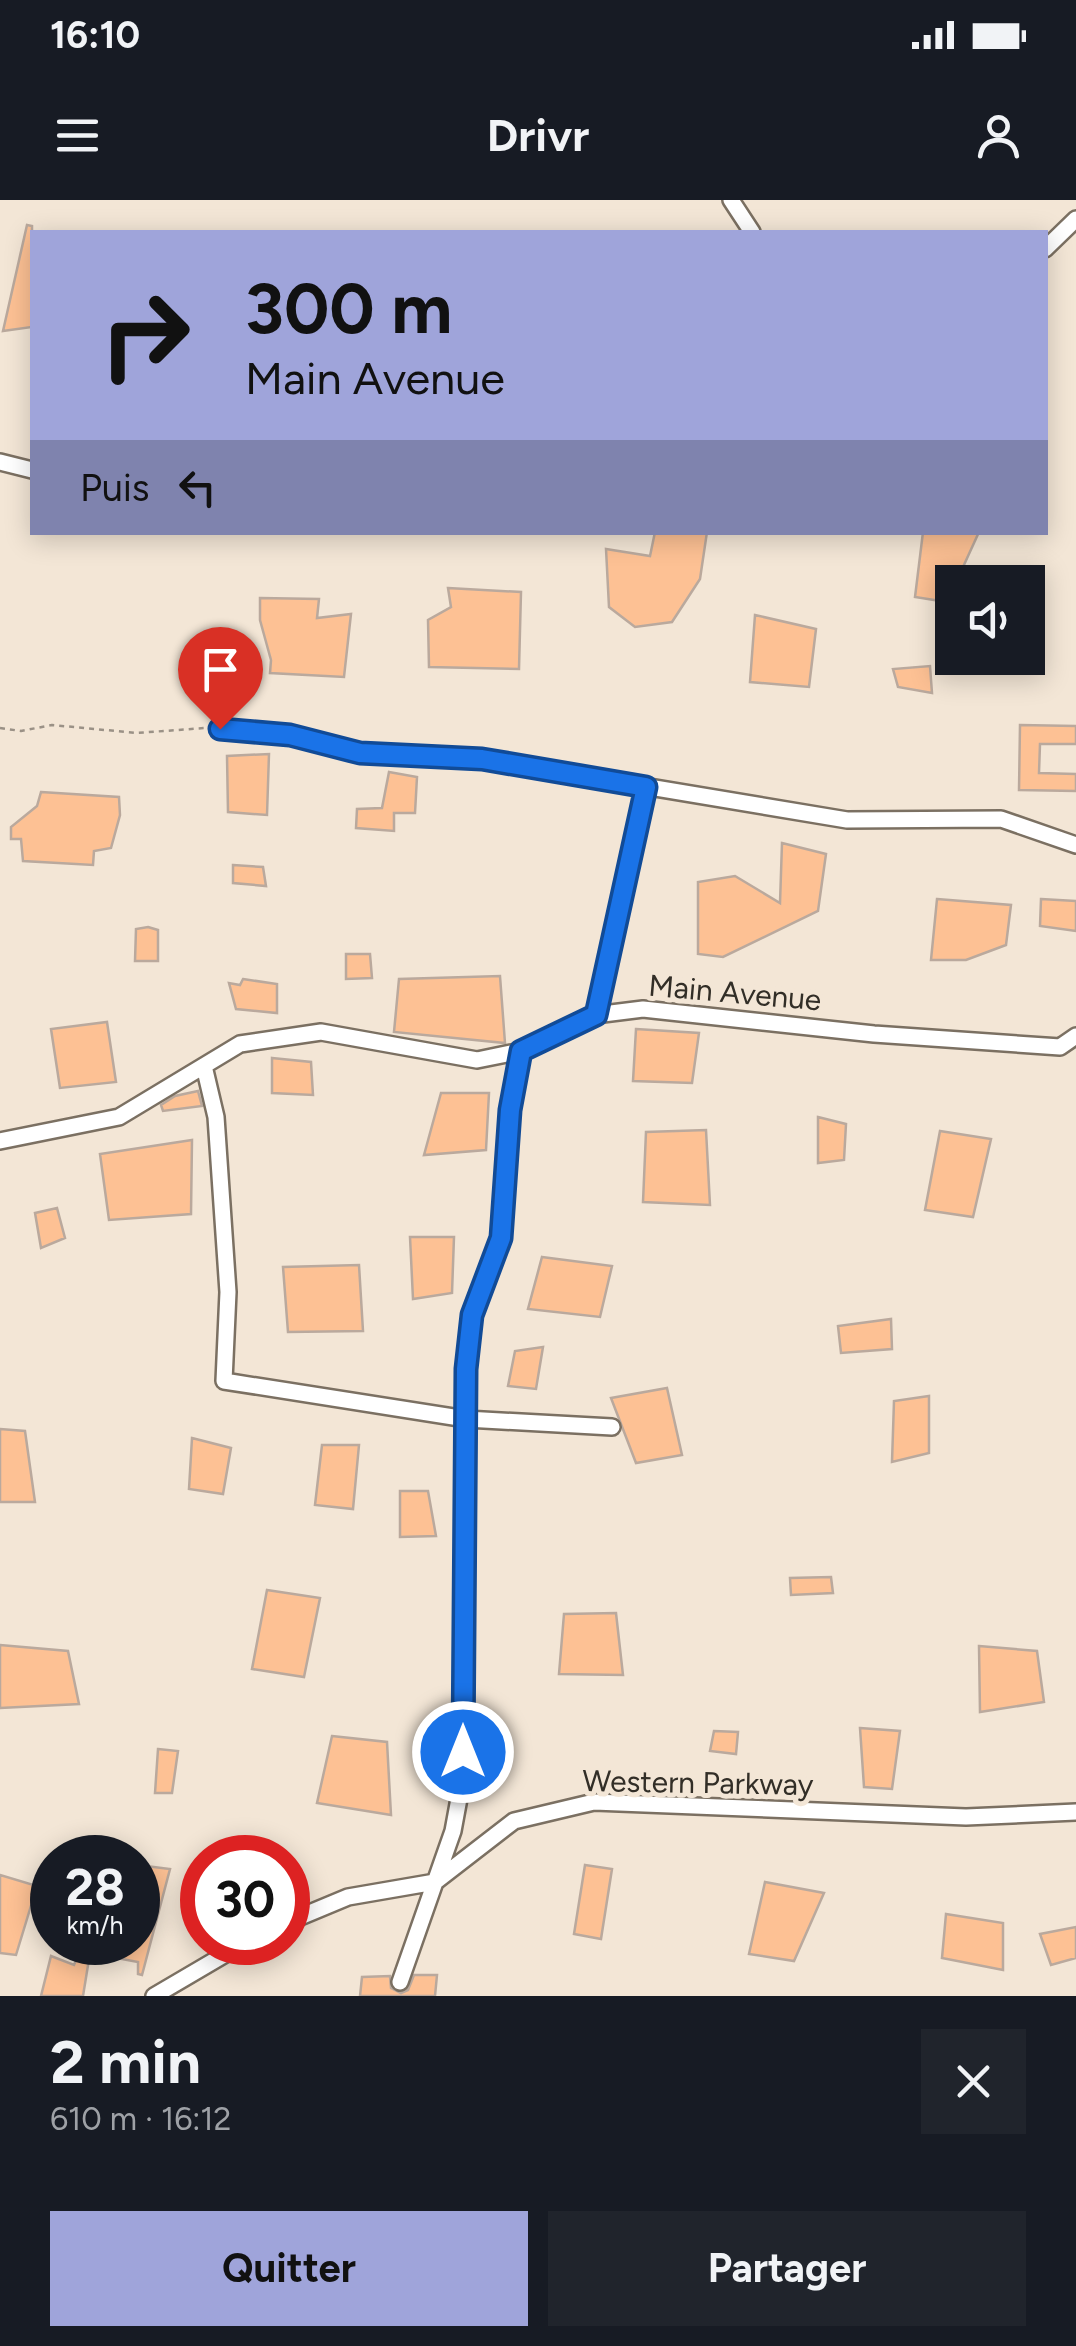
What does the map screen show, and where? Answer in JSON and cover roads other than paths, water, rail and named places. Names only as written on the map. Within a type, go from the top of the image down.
[{"type":"street","points":[[731,200],[751,230]]},
{"type":"street","points":[[1048,245],[1076,219]]},
{"type":"street","points":[[0,462],[30,470]]},
{"type":"street","points":[[220,729],[290,735],[360,753],[482,759],[847,820],[1002,819],[1076,845]]},
{"type":"street","points":[[596,1015],[646,787]]},
{"type":"street","name":"Main Avenue","points":[[0,1142],[119,1116],[240,1044],[321,1032],[477,1060],[521,1051],[596,1015],[643,1009],[874,1034],[1060,1047],[1076,1036]]},
{"type":"street","points":[[400,1982],[453,1830],[463,1777],[466,1418],[472,1315],[501,1238],[510,1110],[521,1051]]},
{"type":"street","points":[[204,1066],[216,1117],[228,1292],[224,1381],[466,1418],[612,1426]]},
{"type":"street","name":"Western Parkway","points":[[310,1913],[348,1897],[435,1882],[514,1821],[594,1802],[966,1817],[1076,1812]]},
{"type":"street","points":[[154,1996],[207,1965]]}]
